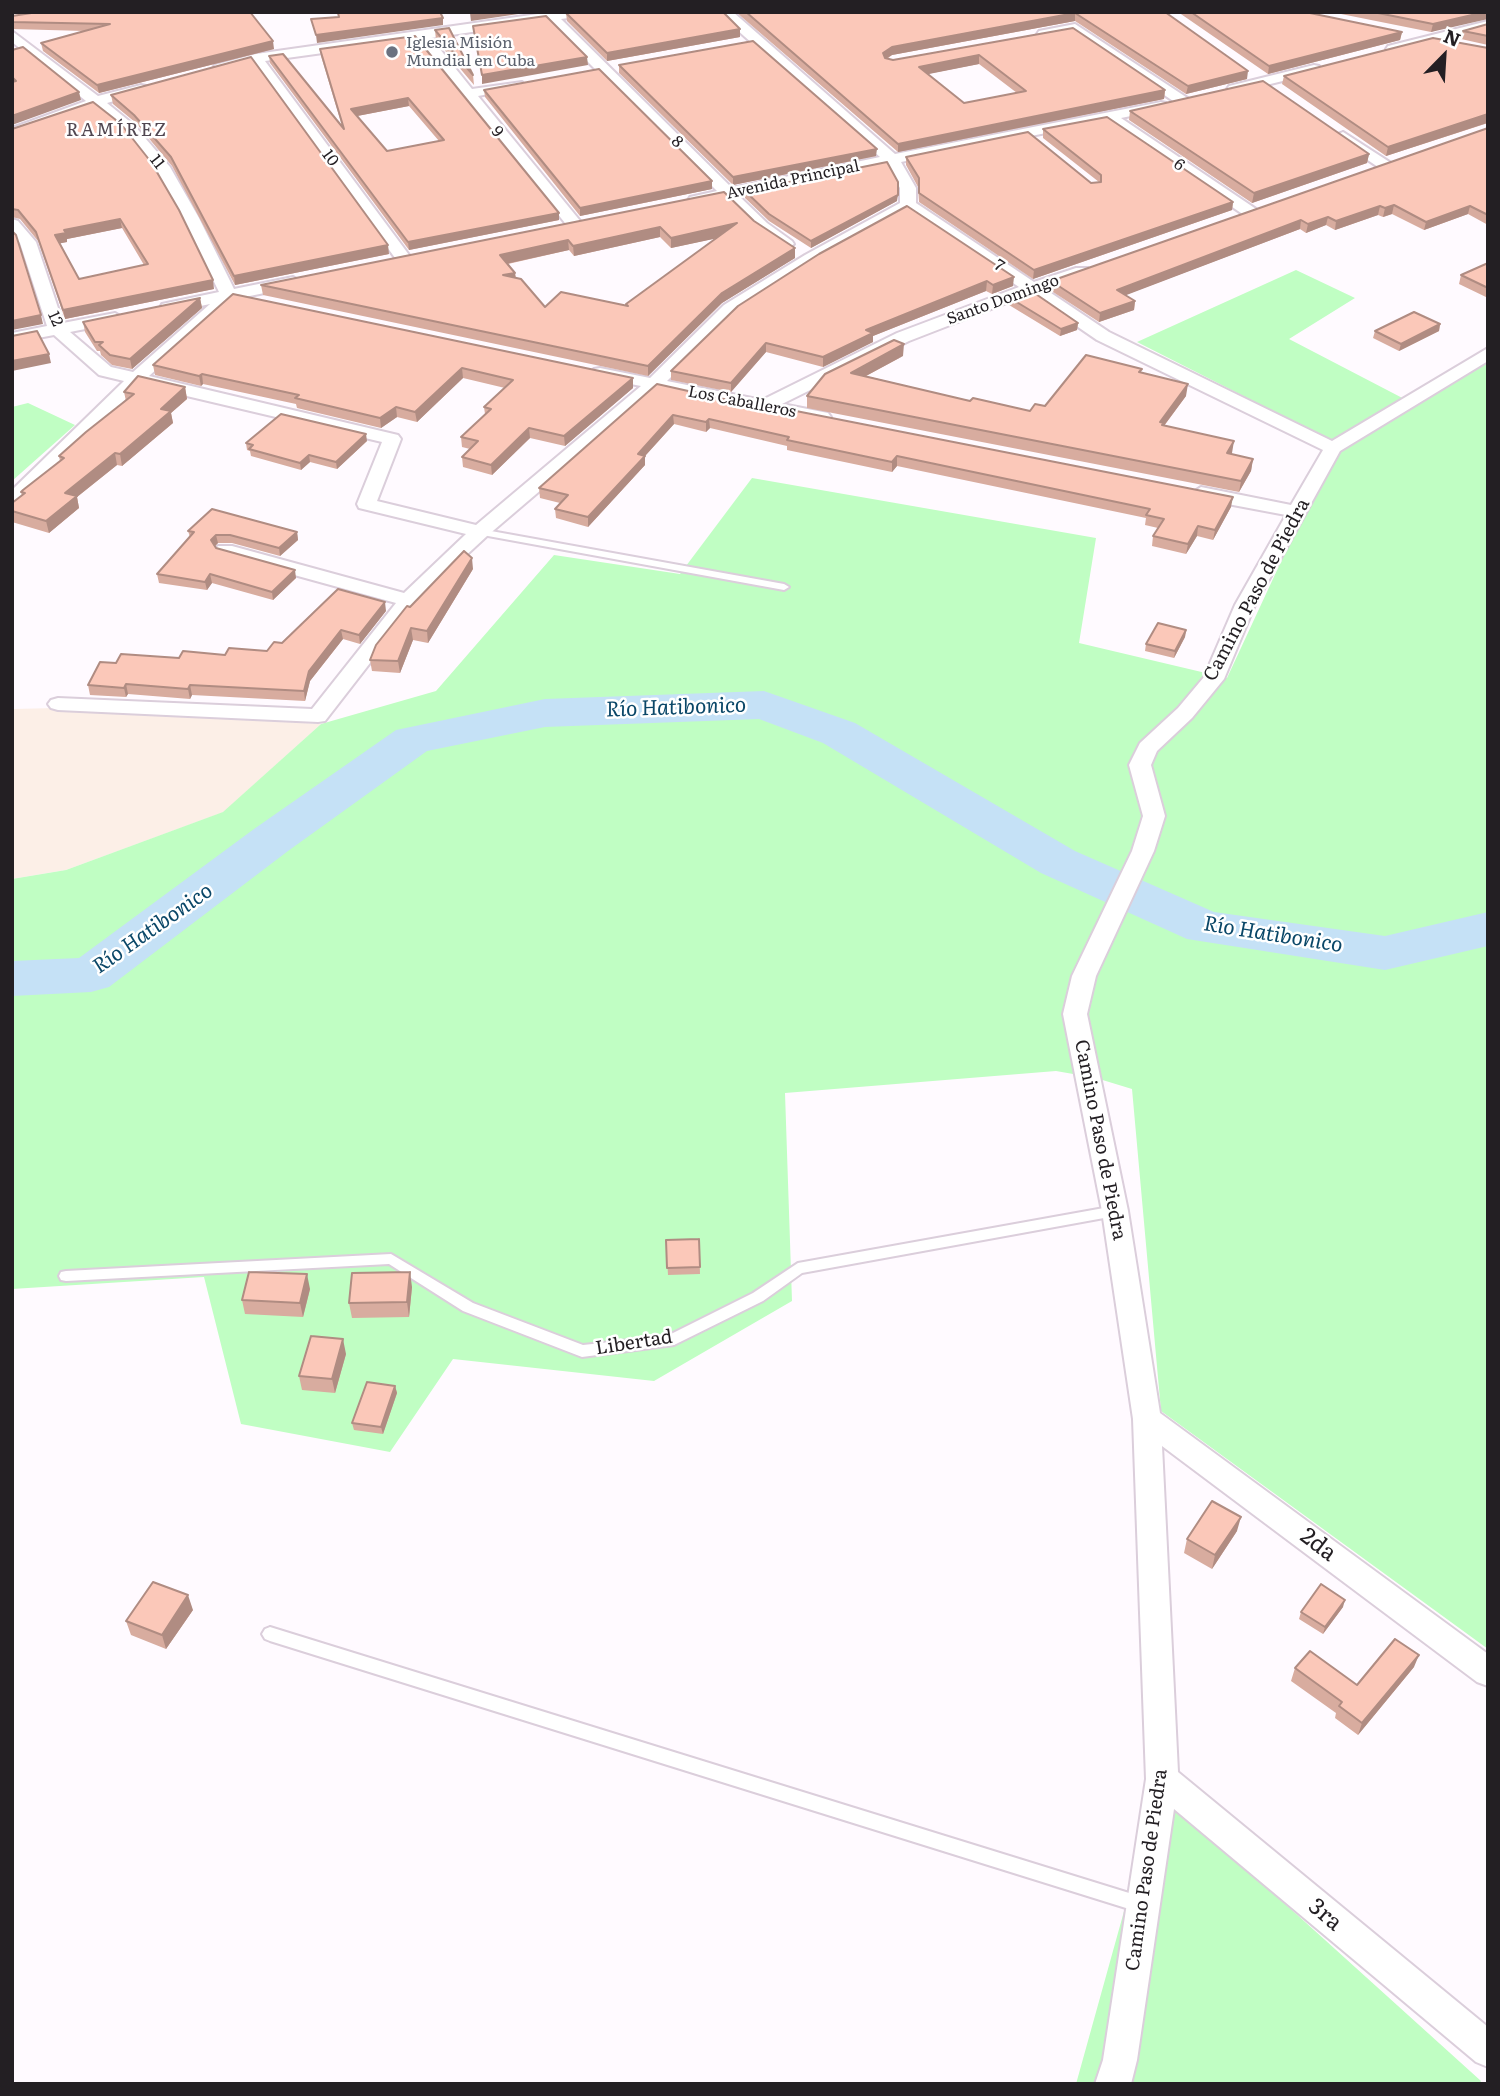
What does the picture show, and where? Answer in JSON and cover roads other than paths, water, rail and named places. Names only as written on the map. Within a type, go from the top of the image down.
[{"type":"street","points":[[203,72],[256,58],[583,12]]},
{"type":"street","points":[[58,704],[318,716],[409,600],[481,532],[653,384],[730,309],[811,258],[908,205],[908,188],[892,159],[724,12]]},
{"type":"street","name":"8","points":[[551,17],[611,68],[761,226],[780,241],[811,258]]},
{"type":"street","points":[[1378,52],[1488,25]]},
{"type":"street","name":"Avenida Principal","points":[[677,204],[892,159],[1032,137],[1190,100],[1075,28],[1023,38]]},
{"type":"street","points":[[1406,31],[1465,46]]},
{"type":"street","name":"11","points":[[12,35],[129,128],[162,167],[191,218],[229,296]]},
{"type":"street","name":"9","points":[[422,36],[466,94],[575,225]]},
{"type":"street","points":[[732,46],[757,41]]},
{"type":"street","name":"10","points":[[256,58],[404,259]]},
{"type":"street","points":[[1223,92],[1269,86],[1327,66]]},
{"type":"street","points":[[1241,67],[1269,86]]},
{"type":"street","points":[[579,74],[611,68]]},
{"type":"street","points":[[466,94],[529,83]]},
{"type":"street","points":[[12,133],[84,109],[97,100],[150,86]]},
{"type":"street","name":"6","points":[[1109,117],[1256,210],[1224,221]]},
{"type":"street","points":[[1330,128],[1392,164],[1361,175]]},
{"type":"street","name":"7","points":[[908,205],[1103,336],[1333,448]]},
{"type":"street","name":"12","points":[[12,224],[28,242],[57,329],[99,367],[392,439],[366,504],[481,532]]},
{"type":"street","name":"Santo Domingo","points":[[764,406],[903,337],[1096,266]]},
{"type":"street","points":[[12,338],[310,279]]},
{"type":"street","points":[[229,296],[270,304]]},
{"type":"street","points":[[12,501],[137,378],[229,296]]},
{"type":"street","name":"Camino Paso de Piedra","points":[[1113,2084],[1120,2060],[1162,1779],[1147,1419],[1115,1212],[1075,1014],[1084,976],[1143,851],[1154,816],[1140,765],[1144,756],[1148,748],[1185,713],[1214,678],[1245,604],[1333,448],[1488,353]]},
{"type":"street","name":"Los Caballeros","points":[[585,370],[846,422]]},
{"type":"street","points":[[1188,490],[1297,512]]},
{"type":"street","points":[[225,550],[409,600]]},
{"type":"street","name":"2da","points":[[1147,1419],[1488,1671]]},
{"type":"street","name":"3ra","points":[[1162,1779],[1488,2050]]},
{"type":"lane","points":[[481,532],[784,587]]},
{"type":"lane","name":"Libertad","points":[[66,1276],[391,1259],[468,1307],[582,1351],[669,1341],[758,1297],[798,1268],[1115,1212]]},
{"type":"lane","points":[[270,1634],[1143,1905]]},
{"type":"waterway","name":"Río Hatibonico","points":[[12,979],[91,975],[271,840],[412,740],[545,713],[764,705],[839,733],[1058,862],[1205,927],[1385,953],[1488,929]]},
{"type":"place","name":"Iglesia Misión Mundial en Cuba","points":[[392,52]]},
{"type":"district","name":"RAMÍREZ","points":[[117,131]]}]
